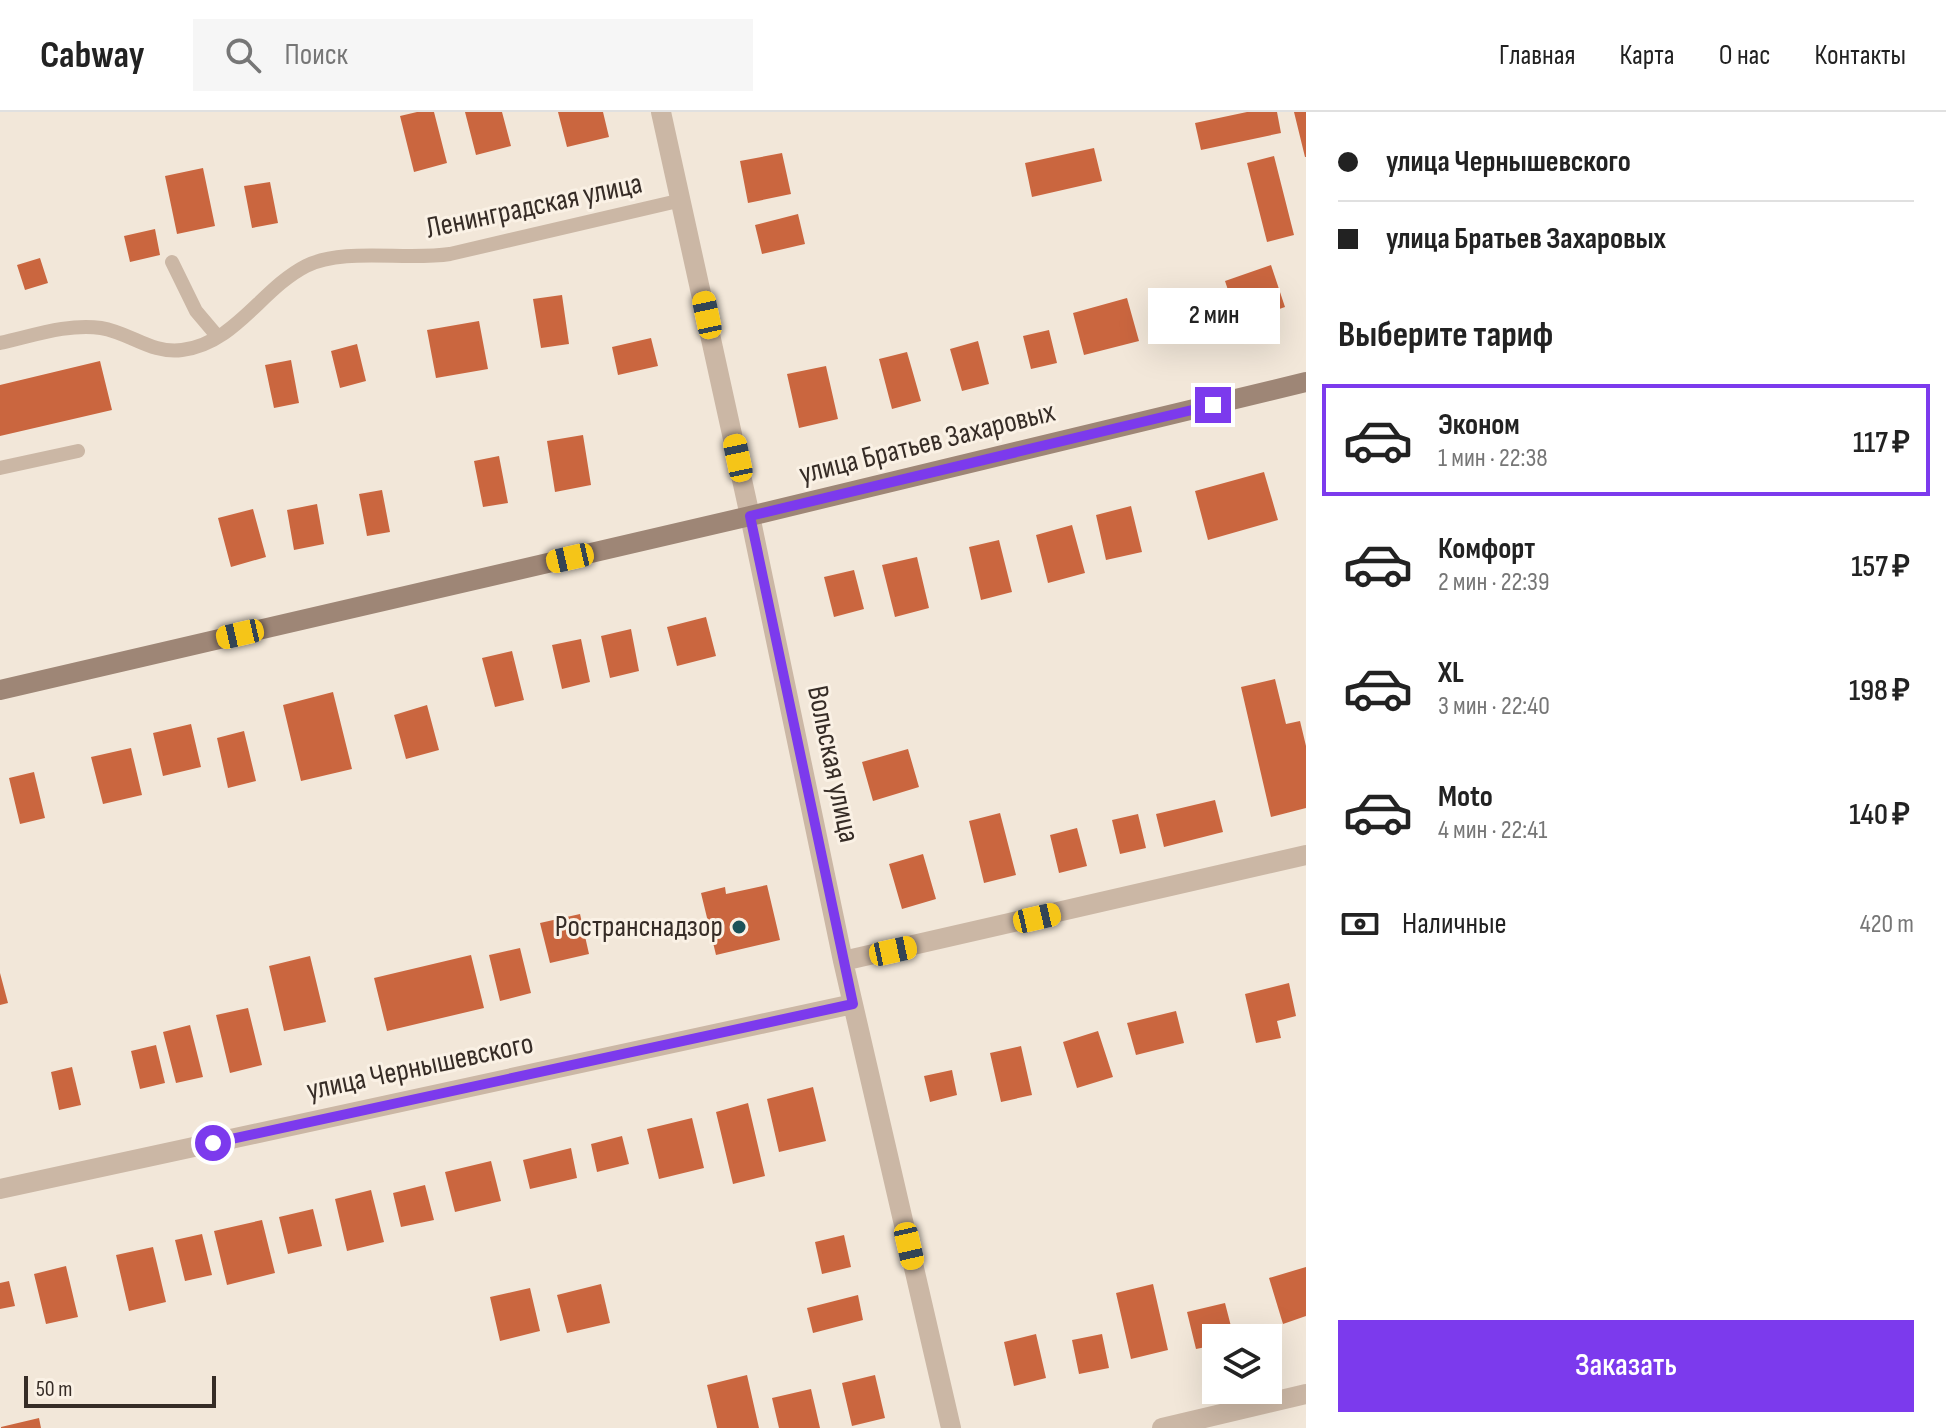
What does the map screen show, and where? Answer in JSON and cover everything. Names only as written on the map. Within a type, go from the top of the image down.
[{"type":"main road","name":"улица Братьев Захаровых","points":[[0,690],[750,516],[1306,382]]},
{"type":"street","name":"Вольская улица","points":[[661,112],[843,961],[951,1428]]},
{"type":"street","points":[[843,961],[1306,855]]},
{"type":"street","name":"улица Чернышевского","points":[[0,1189],[853,1004]]},
{"type":"street","points":[[1162,1428],[1306,1394]]},
{"type":"lane","name":"Ленинградская улица","points":[[0,343],[82,326],[106,329],[156,350],[184,350],[218,337],[240,322],[279,282],[309,264],[343,256],[423,258],[450,254],[682,200]]},
{"type":"lane","points":[[172,262],[196,311],[218,337]]},
{"type":"lane","points":[[0,468],[78,451]]},
{"type":"building","points":[[434,112],[447,163],[414,172],[400,116]]},
{"type":"building","points":[[465,112],[502,112],[511,146],[476,155]]},
{"type":"building","points":[[558,112],[603,112],[609,137],[567,147]]},
{"type":"building","points":[[1247,112],[1277,112],[1281,133],[1201,150],[1195,123]]},
{"type":"building","points":[[1294,112],[1306,112],[1306,157],[1305,157]]},
{"type":"building","points":[[1094,148],[1102,181],[1032,197],[1025,163]]},
{"type":"building","points":[[782,153],[791,194],[748,203],[740,161]]},
{"type":"building","points":[[1274,156],[1294,235],[1267,242],[1247,163]]},
{"type":"building","points":[[203,168],[215,226],[177,234],[165,176]]},
{"type":"building","points":[[270,182],[278,223],[252,228],[244,186]]},
{"type":"building","points":[[798,214],[805,244],[762,254],[755,225]]},
{"type":"building","points":[[155,229],[160,255],[130,262],[124,236]]},
{"type":"building","points":[[40,258],[48,283],[25,290],[17,265]]},
{"type":"building","points":[[1271,265],[1285,307],[1239,323],[1225,281]]},
{"type":"building","points":[[562,295],[569,344],[541,348],[533,299]]},
{"type":"building","points":[[1127,298],[1139,341],[1084,355],[1073,313]]},
{"type":"building","points":[[479,321],[488,369],[436,378],[427,330]]},
{"type":"building","points":[[1049,330],[1057,363],[1031,369],[1023,336]]},
{"type":"building","points":[[651,338],[658,366],[618,375],[612,347]]},
{"type":"building","points":[[978,341],[989,384],[962,391],[950,349]]},
{"type":"building","points":[[357,344],[366,381],[340,388],[331,351]]},
{"type":"building","points":[[907,352],[921,401],[892,409],[879,359]]},
{"type":"building","points":[[291,360],[299,403],[274,408],[265,365]]},
{"type":"building","points":[[100,361],[112,410],[0,436],[0,385]]},
{"type":"building","points":[[826,366],[838,419],[799,428],[787,374]]},
{"type":"building","points":[[583,435],[591,485],[555,492],[547,441]]},
{"type":"building","points":[[499,456],[508,503],[483,507],[474,461]]},
{"type":"building","points":[[1264,472],[1278,520],[1208,540],[1195,491]]},
{"type":"building","points":[[382,490],[390,532],[367,536],[359,494]]},
{"type":"building","points":[[317,504],[324,544],[294,550],[287,510]]},
{"type":"building","points":[[1131,506],[1142,552],[1106,560],[1096,515]]},
{"type":"building","points":[[253,509],[266,557],[231,567],[218,518]]},
{"type":"building","points":[[1072,525],[1085,573],[1048,583],[1036,535]]},
{"type":"building","points":[[999,540],[1012,592],[981,600],[969,547]]},
{"type":"building","points":[[917,557],[929,608],[895,617],[882,565]]},
{"type":"building","points":[[854,570],[864,609],[834,617],[824,577]]},
{"type":"building","points":[[706,617],[716,656],[677,666],[667,627]]},
{"type":"building","points":[[631,629],[639,671],[610,678],[601,636]]},
{"type":"building","points":[[581,639],[590,682],[562,689],[552,645]]},
{"type":"building","points":[[512,651],[524,700],[495,707],[482,658]]},
{"type":"building","points":[[1275,679],[1286,724],[1300,721],[1306,746],[1306,808],[1271,817],[1241,687]]},
{"type":"building","points":[[333,692],[352,769],[301,781],[283,705]]},
{"type":"building","points":[[427,705],[439,750],[406,759],[394,715]]},
{"type":"building","points":[[191,724],[201,767],[163,776],[153,733]]},
{"type":"building","points":[[244,731],[256,781],[228,788],[217,738]]},
{"type":"building","points":[[131,748],[142,795],[103,804],[91,757]]},
{"type":"building","points":[[908,749],[919,787],[873,801],[862,762]]},
{"type":"building","points":[[34,772],[45,818],[20,824],[9,778]]},
{"type":"building","points":[[1215,800],[1223,832],[1164,847],[1156,814]]},
{"type":"building","points":[[1000,813],[1016,875],[984,883],[969,821]]},
{"type":"building","points":[[1138,814],[1146,848],[1120,854],[1112,820]]},
{"type":"building","points":[[1077,828],[1087,866],[1059,873],[1050,835]]},
{"type":"building","points":[[923,854],[936,899],[902,909],[889,864]]},
{"type":"building","points":[[767,885],[780,940],[716,955],[701,893],[725,887],[726,894]]},
{"type":"building","points":[[580,914],[589,954],[550,963],[540,923]]},
{"type":"building","points":[[520,948],[531,993],[500,1001],[489,955]]},
{"type":"building","points":[[471,955],[484,1008],[387,1031],[374,978]]},
{"type":"building","points":[[310,956],[326,1022],[284,1031],[269,966]]},
{"type":"building","points":[[0,973],[8,1003],[0,1005]]},
{"type":"building","points":[[1289,983],[1296,1016],[1277,1021],[1281,1038],[1256,1043],[1245,994]]},
{"type":"building","points":[[248,1008],[262,1065],[230,1073],[216,1015]]},
{"type":"building","points":[[1176,1011],[1184,1043],[1136,1055],[1127,1023]]},
{"type":"building","points":[[190,1025],[203,1077],[176,1083],[163,1032]]},
{"type":"building","points":[[1098,1031],[1113,1077],[1077,1088],[1063,1042]]},
{"type":"building","points":[[156,1045],[165,1083],[140,1089],[131,1051]]},
{"type":"building","points":[[1021,1046],[1032,1095],[1001,1102],[990,1053]]},
{"type":"building","points":[[72,1067],[81,1105],[59,1110],[51,1072]]},
{"type":"building","points":[[952,1070],[957,1095],[930,1102],[924,1076]]},
{"type":"building","points":[[813,1087],[826,1141],[779,1152],[767,1099]]},
{"type":"building","points":[[748,1103],[765,1176],[733,1184],[716,1112]]},
{"type":"building","points":[[692,1118],[704,1168],[659,1179],[647,1129]]},
{"type":"building","points":[[622,1136],[629,1164],[597,1172],[591,1144]]},
{"type":"building","points":[[571,1148],[577,1178],[530,1189],[523,1160]]},
{"type":"building","points":[[491,1161],[501,1201],[455,1212],[445,1172]]},
{"type":"building","points":[[425,1185],[434,1220],[401,1227],[393,1193]]},
{"type":"building","points":[[371,1190],[384,1242],[347,1251],[335,1199]]},
{"type":"building","points":[[313,1209],[322,1246],[288,1254],[279,1217]]},
{"type":"building","points":[[262,1220],[275,1273],[227,1285],[214,1231]]},
{"type":"building","points":[[202,1234],[212,1275],[185,1281],[175,1240]]},
{"type":"building","points":[[844,1235],[851,1267],[822,1274],[815,1242]]},
{"type":"building","points":[[153,1247],[166,1302],[129,1311],[116,1255]]},
{"type":"building","points":[[66,1266],[78,1317],[46,1324],[34,1274]]},
{"type":"building","points":[[1306,1267],[1306,1316],[1283,1324],[1269,1278]]},
{"type":"building","points":[[9,1281],[15,1306],[0,1309],[0,1283]]},
{"type":"building","points":[[601,1284],[610,1323],[567,1333],[557,1295]]},
{"type":"building","points":[[1153,1284],[1168,1350],[1131,1359],[1116,1293]]},
{"type":"building","points":[[530,1288],[540,1331],[500,1341],[490,1297]]},
{"type":"building","points":[[858,1295],[863,1320],[813,1333],[807,1308]]},
{"type":"building","points":[[1225,1303],[1230,1324],[1202,1324],[1202,1348],[1196,1349],[1187,1312]]},
{"type":"building","points":[[1036,1334],[1046,1378],[1014,1386],[1004,1342]]},
{"type":"building","points":[[1102,1334],[1109,1368],[1079,1374],[1072,1340]]},
{"type":"building","points":[[747,1375],[759,1428],[717,1428],[707,1385]]},
{"type":"building","points":[[875,1375],[885,1418],[852,1426],[842,1383]]},
{"type":"building","points":[[811,1389],[820,1428],[779,1428],[772,1398]]},
{"type":"building","points":[[39,1418],[41,1428],[1,1428],[1,1427]]},
{"type":"place","name":"Ространснадзор","points":[[739,927]]},
{"type":"route","points":[[213,1143],[853,1004],[750,516],[1213,405]]}]
